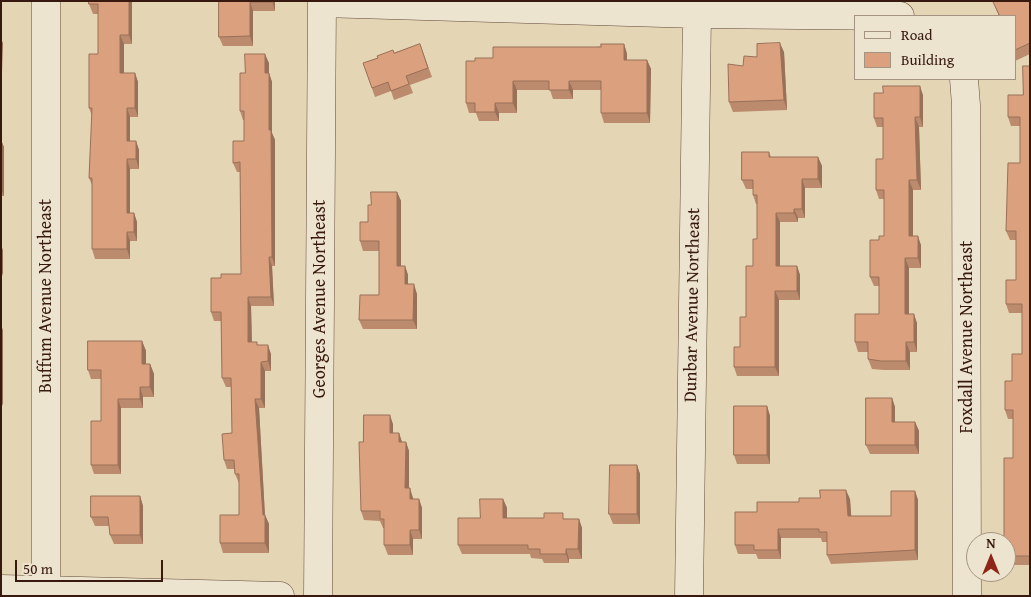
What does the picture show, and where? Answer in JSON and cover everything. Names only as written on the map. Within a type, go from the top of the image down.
[{"type":"street","name":"Buffum Avenue Northeast","points":[[46,1],[46,590]]},
{"type":"street","points":[[322,2],[697,14],[854,16]]},
{"type":"street","name":"Georges Avenue Northeast","points":[[318,596],[322,2]]},
{"type":"street","name":"Dunbar Avenue Northeast","points":[[689,596],[697,14]]},
{"type":"street","name":"Foxdall Avenue Northeast","points":[[964,80],[966,124],[967,596]]},
{"type":"street","points":[[1,589],[280,596]]},
{"type":"building","points":[[89,1],[129,1],[129,35],[120,35],[120,73],[135,73],[135,108],[127,108],[127,141],[136,141],[136,159],[127,159],[127,213],[134,213],[134,232],[127,232],[127,249],[92,249],[92,178],[89,178],[92,108],[89,108],[89,54],[98,54],[98,4],[89,4]]},
{"type":"building","points":[[219,1],[272,2],[250,2],[250,36],[219,37]]},
{"type":"building","points":[[993,1],[1030,1],[1030,43],[1016,50],[1016,15],[1000,15]]},
{"type":"building","points":[[780,43],[784,100],[729,102],[728,64],[743,66],[744,56],[757,57],[757,44]]},
{"type":"building","points":[[420,44],[428,68],[406,76],[409,84],[391,91],[388,82],[372,88],[363,63],[393,50],[394,53]]},
{"type":"building","points":[[601,44],[624,44],[624,60],[647,60],[647,113],[601,113],[601,81],[569,81],[569,90],[549,90],[549,81],[513,81],[513,103],[495,103],[495,112],[475,112],[475,103],[466,103],[466,61],[475,61],[475,58],[493,58],[493,47],[601,47]]},
{"type":"building","points":[[245,54],[265,54],[265,73],[269,73],[272,257],[269,257],[271,297],[248,297],[248,342],[257,342],[257,345],[268,345],[268,361],[261,362],[261,399],[255,399],[263,515],[265,515],[265,543],[220,543],[220,515],[239,515],[239,474],[235,474],[234,460],[224,460],[222,434],[232,433],[231,378],[222,378],[221,312],[211,312],[211,278],[221,278],[221,274],[241,274],[240,162],[233,163],[233,141],[244,141],[244,111],[240,111],[240,73],[245,73]]},
{"type":"building","points":[[1023,66],[1030,66],[1030,556],[1016,556],[1016,532],[1004,532],[1004,458],[1013,458],[1013,410],[1005,410],[1005,381],[1012,381],[1012,354],[1022,354],[1022,304],[1006,304],[1006,280],[1016,280],[1016,231],[1006,231],[1008,163],[1020,163],[1020,117],[1008,117],[1008,95],[1023,95]]},
{"type":"building","points":[[883,86],[920,86],[920,117],[915,117],[917,180],[909,180],[909,236],[918,236],[918,258],[905,258],[905,314],[914,314],[914,342],[906,342],[906,361],[868,359],[868,342],[855,342],[855,314],[879,314],[879,277],[870,277],[870,240],[879,240],[879,236],[884,236],[884,190],[876,190],[876,159],[883,159],[883,118],[874,118],[874,93],[883,93]]},
{"type":"building","points":[[742,152],[769,152],[769,157],[818,157],[818,179],[802,179],[802,209],[794,209],[794,213],[776,213],[776,266],[797,266],[797,291],[775,291],[775,367],[734,367],[734,347],[740,347],[740,317],[746,317],[746,266],[753,266],[753,239],[757,239],[757,195],[753,195],[753,180],[742,180]]},
{"type":"building","points":[[371,192],[397,192],[397,266],[405,266],[405,284],[414,284],[413,320],[359,320],[360,295],[379,295],[379,241],[360,241],[360,222],[368,222],[368,205],[371,205]]},
{"type":"building","points":[[88,341],[142,341],[142,364],[150,364],[150,387],[140,387],[140,399],[118,399],[118,465],[91,465],[91,421],[101,421],[101,370],[88,370]]},
{"type":"building","points":[[866,398],[892,398],[892,422],[915,422],[915,445],[866,445]]},
{"type":"building","points":[[734,406],[767,406],[767,455],[734,455]]},
{"type":"building","points":[[364,415],[390,415],[390,433],[399,433],[399,442],[406,442],[405,488],[410,488],[410,499],[419,499],[419,530],[410,530],[410,545],[384,545],[384,519],[380,519],[380,511],[361,511],[359,442],[363,442]]},
{"type":"building","points":[[610,465],[637,465],[637,514],[609,514]]},
{"type":"building","points":[[820,490],[846,490],[848,516],[891,516],[891,491],[915,491],[915,550],[827,555],[827,532],[819,532],[819,529],[778,529],[778,550],[754,550],[754,545],[735,545],[735,512],[757,512],[757,502],[799,502],[799,498],[820,498]]},
{"type":"building","points":[[91,496],[140,496],[140,535],[110,535],[108,517],[91,517]]},
{"type":"building","points":[[480,499],[503,499],[503,518],[544,518],[544,513],[563,513],[563,519],[579,519],[578,549],[566,549],[566,554],[540,554],[540,549],[528,549],[528,545],[458,545],[458,518],[480,518]]}]
